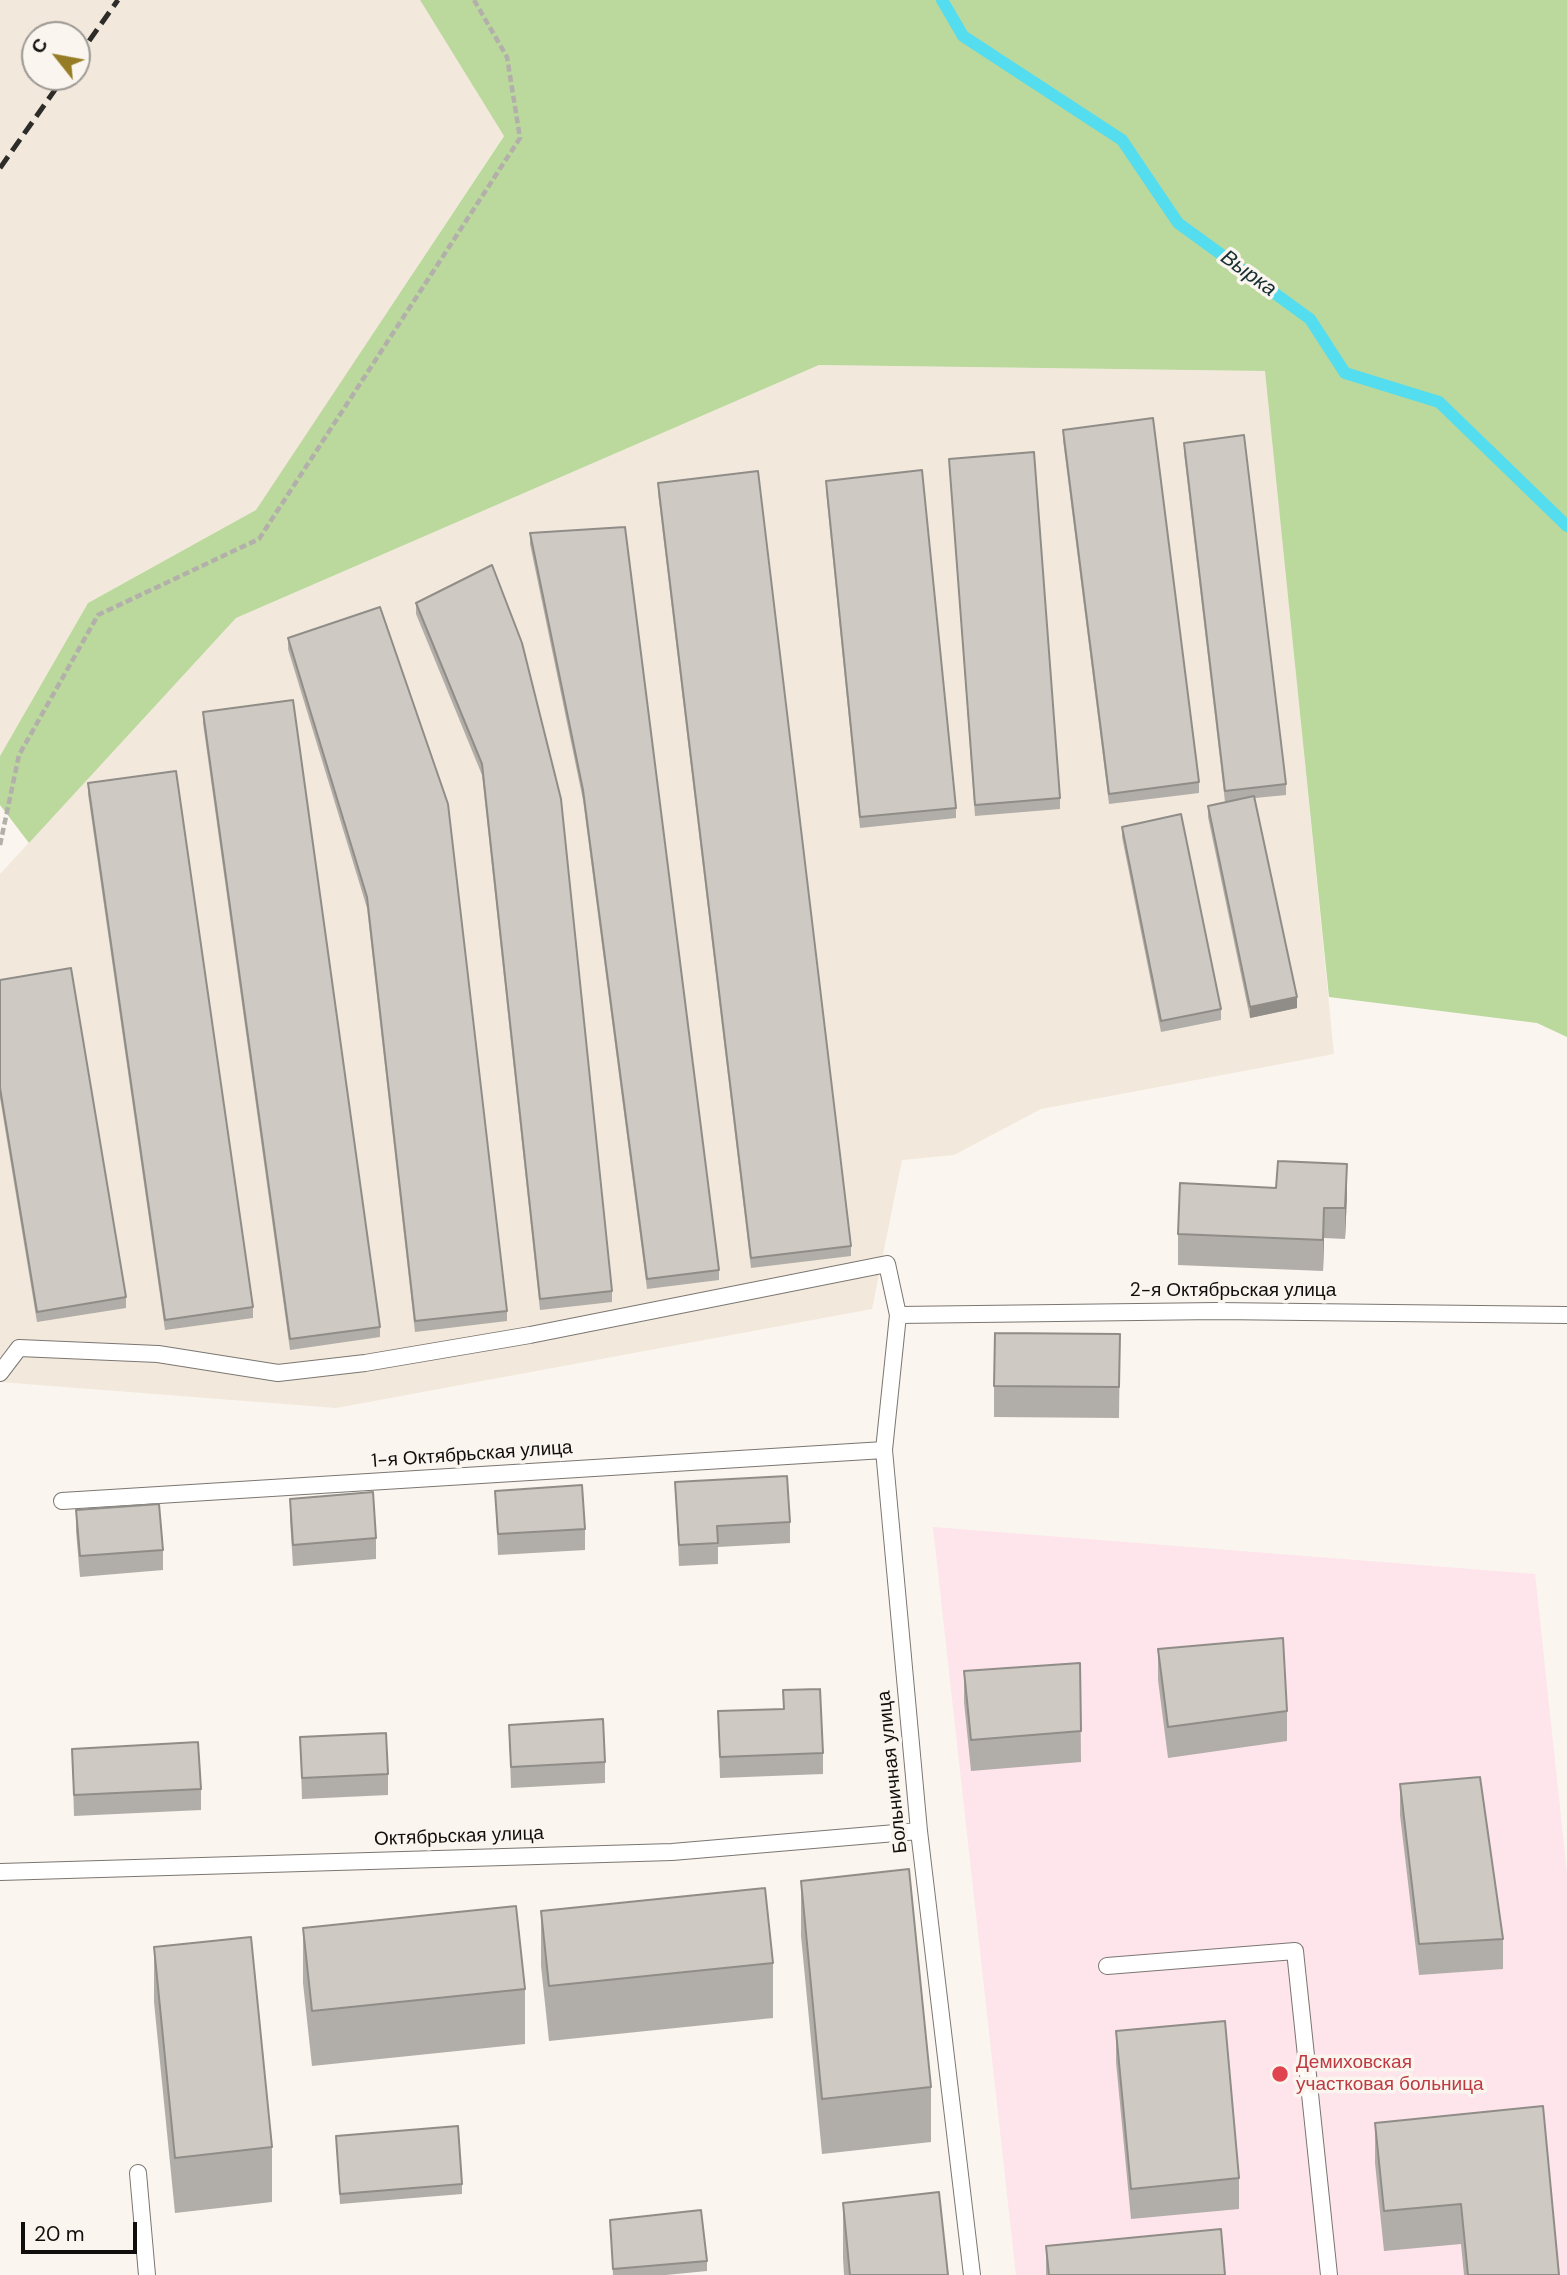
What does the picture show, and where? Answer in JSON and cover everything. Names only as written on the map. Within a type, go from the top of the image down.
[{"type":"lane","name":"Больничная улица","points":[[0,1373],[19,1348],[158,1354],[278,1373],[365,1363],[530,1335],[887,1264],[898,1315],[884,1450],[919,1831],[972,2275]]},
{"type":"lane","name":"2-я Октябрьская улица","points":[[898,1315],[1217,1311],[1567,1315]]},
{"type":"lane","name":"1-я Октябрьская улица","points":[[62,1501],[884,1450]]},
{"type":"lane","name":"Октябрьская улица","points":[[0,1872],[672,1852],[919,1831]]},
{"type":"lane","points":[[1107,1966],[1295,1951],[1329,2275]]},
{"type":"lane","points":[[138,2173],[147,2275]]},
{"type":"path","points":[[0,845],[19,755],[98,615],[259,539],[520,138],[507,57],[474,0]]},
{"type":"shaded area","points":[[0,0],[420,0],[504,135],[256,511],[88,603],[0,756]]},
{"type":"shaded area","points":[[819,365],[1266,371],[1334,1054],[1041,1109],[954,1155],[902,1160],[872,1309],[336,1408],[0,1382],[0,874],[236,618]]},
{"type":"shaded area","name":"Демиховская участковая больница","points":[[933,1527],[1535,1574],[1567,1873],[1567,2275],[1016,2275]]},
{"type":"green space","points":[[420,0],[1567,0],[1567,1037],[1537,1023],[1329,997],[1265,371],[819,365],[236,618],[29,843],[0,805],[0,756],[88,603],[256,510],[504,136]]},
{"type":"building","points":[[1153,418],[1199,782],[1109,794],[1063,430]]},
{"type":"building","points":[[1244,435],[1286,784],[1225,791],[1184,443]]},
{"type":"building","points":[[1034,452],[1060,798],[975,805],[949,459]]},
{"type":"building","points":[[922,470],[956,808],[860,817],[826,481]]},
{"type":"building","points":[[758,471],[851,1246],[751,1258],[658,483]]},
{"type":"building","points":[[625,527],[719,1270],[647,1279],[583,790],[530,533]]},
{"type":"building","points":[[492,565],[522,643],[561,799],[612,1291],[540,1299],[482,764],[416,603]]},
{"type":"building","points":[[380,607],[448,804],[507,1311],[415,1321],[367,897],[288,638]]},
{"type":"building","points":[[293,700],[380,1327],[290,1339],[203,712]]},
{"type":"building","points":[[176,771],[253,1307],[165,1320],[88,783]]},
{"type":"building","points":[[1254,796],[1297,997],[1250,1007],[1208,806]]},
{"type":"building","points":[[1181,814],[1221,1009],[1161,1021],[1122,827]]},
{"type":"building","points":[[71,968],[126,1297],[37,1312],[0,1088],[0,980]]},
{"type":"building","points":[[1278,1161],[1347,1164],[1345,1208],[1324,1208],[1323,1240],[1178,1234],[1180,1183],[1276,1188]]},
{"type":"building","points":[[995,1333],[1120,1334],[1119,1387],[994,1386]]},
{"type":"building","points":[[787,1476],[790,1522],[717,1526],[718,1543],[679,1545],[675,1482]]},
{"type":"building","points":[[582,1485],[585,1529],[498,1534],[495,1491]]},
{"type":"building","points":[[373,1492],[376,1538],[293,1545],[290,1499]]},
{"type":"building","points":[[159,1504],[163,1550],[80,1556],[76,1510]]},
{"type":"building","points":[[1283,1638],[1287,1711],[1168,1727],[1158,1649]]},
{"type":"building","points":[[1080,1663],[1081,1731],[971,1740],[964,1671]]},
{"type":"building","points":[[820,1689],[823,1753],[720,1757],[718,1711],[784,1709],[783,1690]]},
{"type":"building","points":[[603,1719],[605,1762],[511,1767],[509,1725]]},
{"type":"building","points":[[386,1733],[388,1774],[302,1778],[300,1737]]},
{"type":"building","points":[[198,1742],[201,1789],[74,1795],[72,1749]]},
{"type":"building","points":[[1480,1777],[1503,1939],[1419,1944],[1400,1784]]},
{"type":"building","points":[[909,1869],[931,2087],[822,2099],[801,1881]]},
{"type":"building","points":[[765,1888],[773,1963],[549,1986],[541,1911]]},
{"type":"building","points":[[516,1906],[525,1989],[312,2011],[303,1928]]},
{"type":"building","points":[[251,1937],[272,2147],[175,2158],[154,1947]]},
{"type":"building","points":[[1225,2021],[1239,2178],[1131,2189],[1116,2031]]},
{"type":"building","points":[[1543,2106],[1559,2275],[1468,2275],[1461,2204],[1384,2211],[1375,2123]]},
{"type":"building","points":[[458,2126],[462,2184],[340,2194],[336,2136]]},
{"type":"building","points":[[939,2192],[948,2275],[850,2275],[843,2203]]},
{"type":"building","points":[[701,2210],[707,2261],[613,2269],[610,2220]]},
{"type":"building","points":[[1221,2229],[1225,2275],[1049,2275],[1046,2246]]},
{"type":"waterway","name":"Вырка","points":[[942,0],[963,36],[1122,140],[1178,223],[1310,319],[1345,373],[1439,402],[1567,526]]},
{"type":"railway","points":[[91,38],[118,0]]},
{"type":"railway","points":[[0,168],[54,91]]},
{"type":"place","name":"Демиховская участковая больница","points":[[1280,2074]]}]
